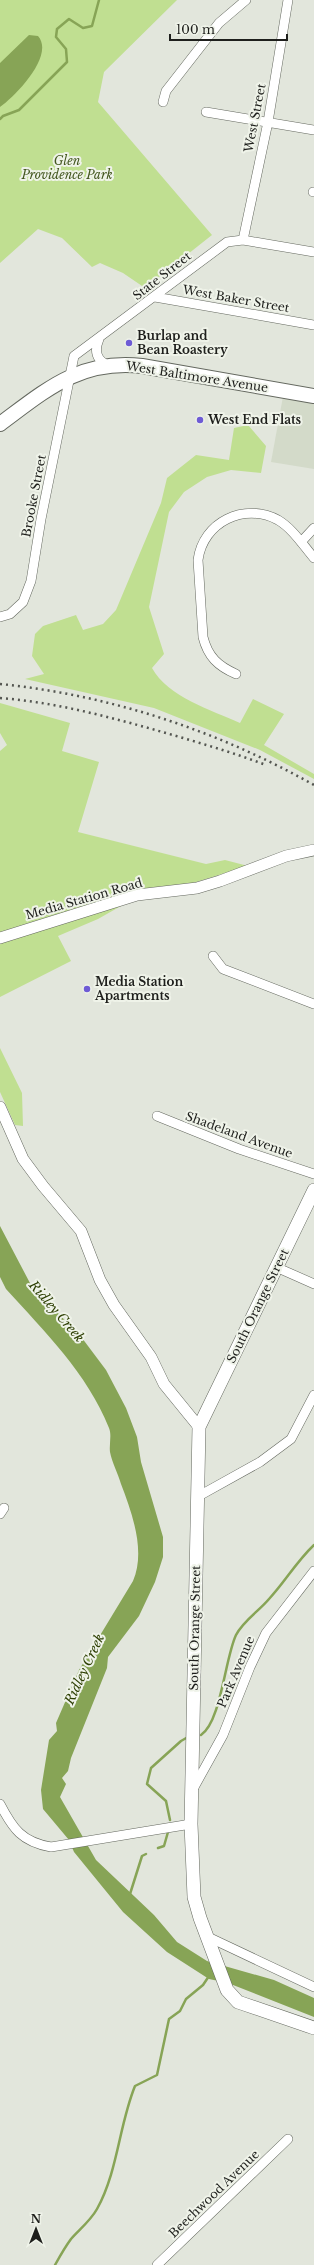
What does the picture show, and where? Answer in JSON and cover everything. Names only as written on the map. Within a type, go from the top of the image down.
[{"type":"main road","name":"West Baltimore Avenue","points":[[0,424],[52,385],[69,376],[109,366],[142,366],[314,396]]},
{"type":"main road","name":"South Orange Street","points":[[314,1190],[278,1268],[199,1427],[192,1790],[194,1896],[206,1936],[223,1983],[230,1995],[238,2002],[314,2028]]},
{"type":"street","points":[[163,102],[166,91],[219,23],[246,0]]},
{"type":"street","name":"West Street","points":[[243,240],[268,122],[288,0]]},
{"type":"street","points":[[206,112],[314,130]]},
{"type":"street","name":"State Street","points":[[69,376],[74,356],[85,346],[99,338],[155,297],[212,251],[226,242],[243,240],[314,252]]},
{"type":"street","name":"West Baker Street","points":[[155,297],[314,325]]},
{"type":"street","points":[[99,338],[96,346],[96,355],[103,363],[109,366]]},
{"type":"street","name":"Brooke Street","points":[[0,617],[10,614],[23,602],[31,581],[41,518],[69,376]]},
{"type":"street","points":[[236,674],[222,667],[213,660],[204,643],[198,571],[202,544],[211,530],[222,521],[237,515],[253,513],[278,520],[301,542],[314,558]]},
{"type":"street","points":[[301,542],[314,528]]},
{"type":"street","name":"Media Station Road","points":[[0,938],[137,895],[197,888],[286,856],[314,850]]},
{"type":"street","points":[[213,956],[223,969],[314,1004]]},
{"type":"street","points":[[0,1107],[23,1159],[80,1231],[100,1280],[114,1304],[151,1357],[164,1384],[199,1427]]},
{"type":"street","name":"Shadeland Avenue","points":[[157,1116],[239,1149],[314,1174]]},
{"type":"street","points":[[278,1268],[314,1284]]},
{"type":"street","points":[[197,1497],[260,1462],[291,1439],[314,1395]]},
{"type":"street","name":"Park Avenue","points":[[192,1790],[223,1735],[250,1667],[266,1633],[314,1571]]},
{"type":"street","points":[[0,1804],[14,1828],[25,1839],[37,1845],[51,1847],[192,1824]]},
{"type":"street","points":[[206,1936],[314,1987]]},
{"type":"street","name":"Beechwood Avenue","points":[[157,2265],[288,2139]]},
{"type":"shaded area","points":[[284,391],[314,397],[314,469],[271,462]]},
{"type":"green space","name":"Glen Providence Park","points":[[0,0],[177,0],[104,72],[98,102],[212,235],[145,288],[123,273],[100,263],[92,267],[62,238],[38,229],[0,263]]},
{"type":"green space","points":[[248,425],[266,446],[261,473],[231,470],[207,477],[184,492],[169,512],[149,607],[164,654],[152,668],[168,687],[179,695],[204,708],[240,723],[253,699],[284,714],[264,745],[314,774],[314,779],[260,750],[154,708],[25,679],[44,674],[32,656],[35,634],[43,626],[76,615],[83,630],[103,624],[116,610],[161,503],[167,478],[196,455],[229,460],[234,428]]},
{"type":"green space","points":[[0,703],[70,723],[62,751],[99,762],[78,832],[206,864],[225,860],[248,866],[193,883],[133,891],[0,933],[0,751],[7,745],[0,733]]},
{"type":"green space","points":[[128,902],[98,919],[58,936],[71,961],[0,997],[0,942]]},
{"type":"green space","points":[[0,1048],[22,1093],[23,1126],[15,1125],[0,1092]]},
{"type":"water","points":[[29,35],[38,36],[42,44],[38,64],[24,85],[0,107],[0,63]]},
{"type":"water","name":"Ridley Creek","points":[[0,1226],[31,1285],[82,1338],[106,1370],[126,1408],[137,1437],[141,1462],[163,1537],[163,1557],[155,1582],[139,1616],[108,1657],[107,1668],[71,1758],[68,1771],[62,1778],[66,1784],[60,1797],[96,1860],[154,1915],[177,1942],[207,1961],[274,1980],[314,1998],[314,2017],[228,1983],[209,1979],[167,1952],[123,1912],[74,1852],[69,1840],[43,1809],[41,1790],[49,1740],[57,1731],[56,1723],[79,1670],[133,1581],[137,1569],[138,1545],[133,1520],[111,1456],[110,1431],[100,1408],[77,1371],[50,1337],[6,1289],[0,1277]]},
{"type":"waterway","points":[[0,119],[3,116],[19,110],[67,62],[66,49],[56,37],[57,29],[69,19],[83,28],[92,26],[99,0]]},
{"type":"waterway","points":[[201,1735],[208,1728],[218,1704],[232,1645],[236,1635],[247,1621],[275,1592],[314,1545]]},
{"type":"waterway","points":[[170,1820],[166,1801],[147,1784],[151,1768],[181,1741],[188,1737]]},
{"type":"waterway","points":[[158,1848],[164,1846],[168,1832]]},
{"type":"waterway","points":[[130,1894],[142,1856],[146,1854]]},
{"type":"waterway","points":[[55,2265],[71,2239],[95,2213],[104,2194],[110,2179],[125,2116],[135,2086],[157,2075],[169,2019],[180,2011],[186,1999],[203,1985],[209,1976]]},
{"type":"railway","points":[[0,684],[41,689],[82,697],[162,718],[240,748],[314,785]]},
{"type":"railway","points":[[0,698],[58,706],[114,719],[209,746],[266,765]]},
{"type":"place","name":"Burlap and Bean Roastery","points":[[129,343]]},
{"type":"place","name":"West End Flats","points":[[200,420]]},
{"type":"place","name":"Media Station Apartments","points":[[87,989]]}]
